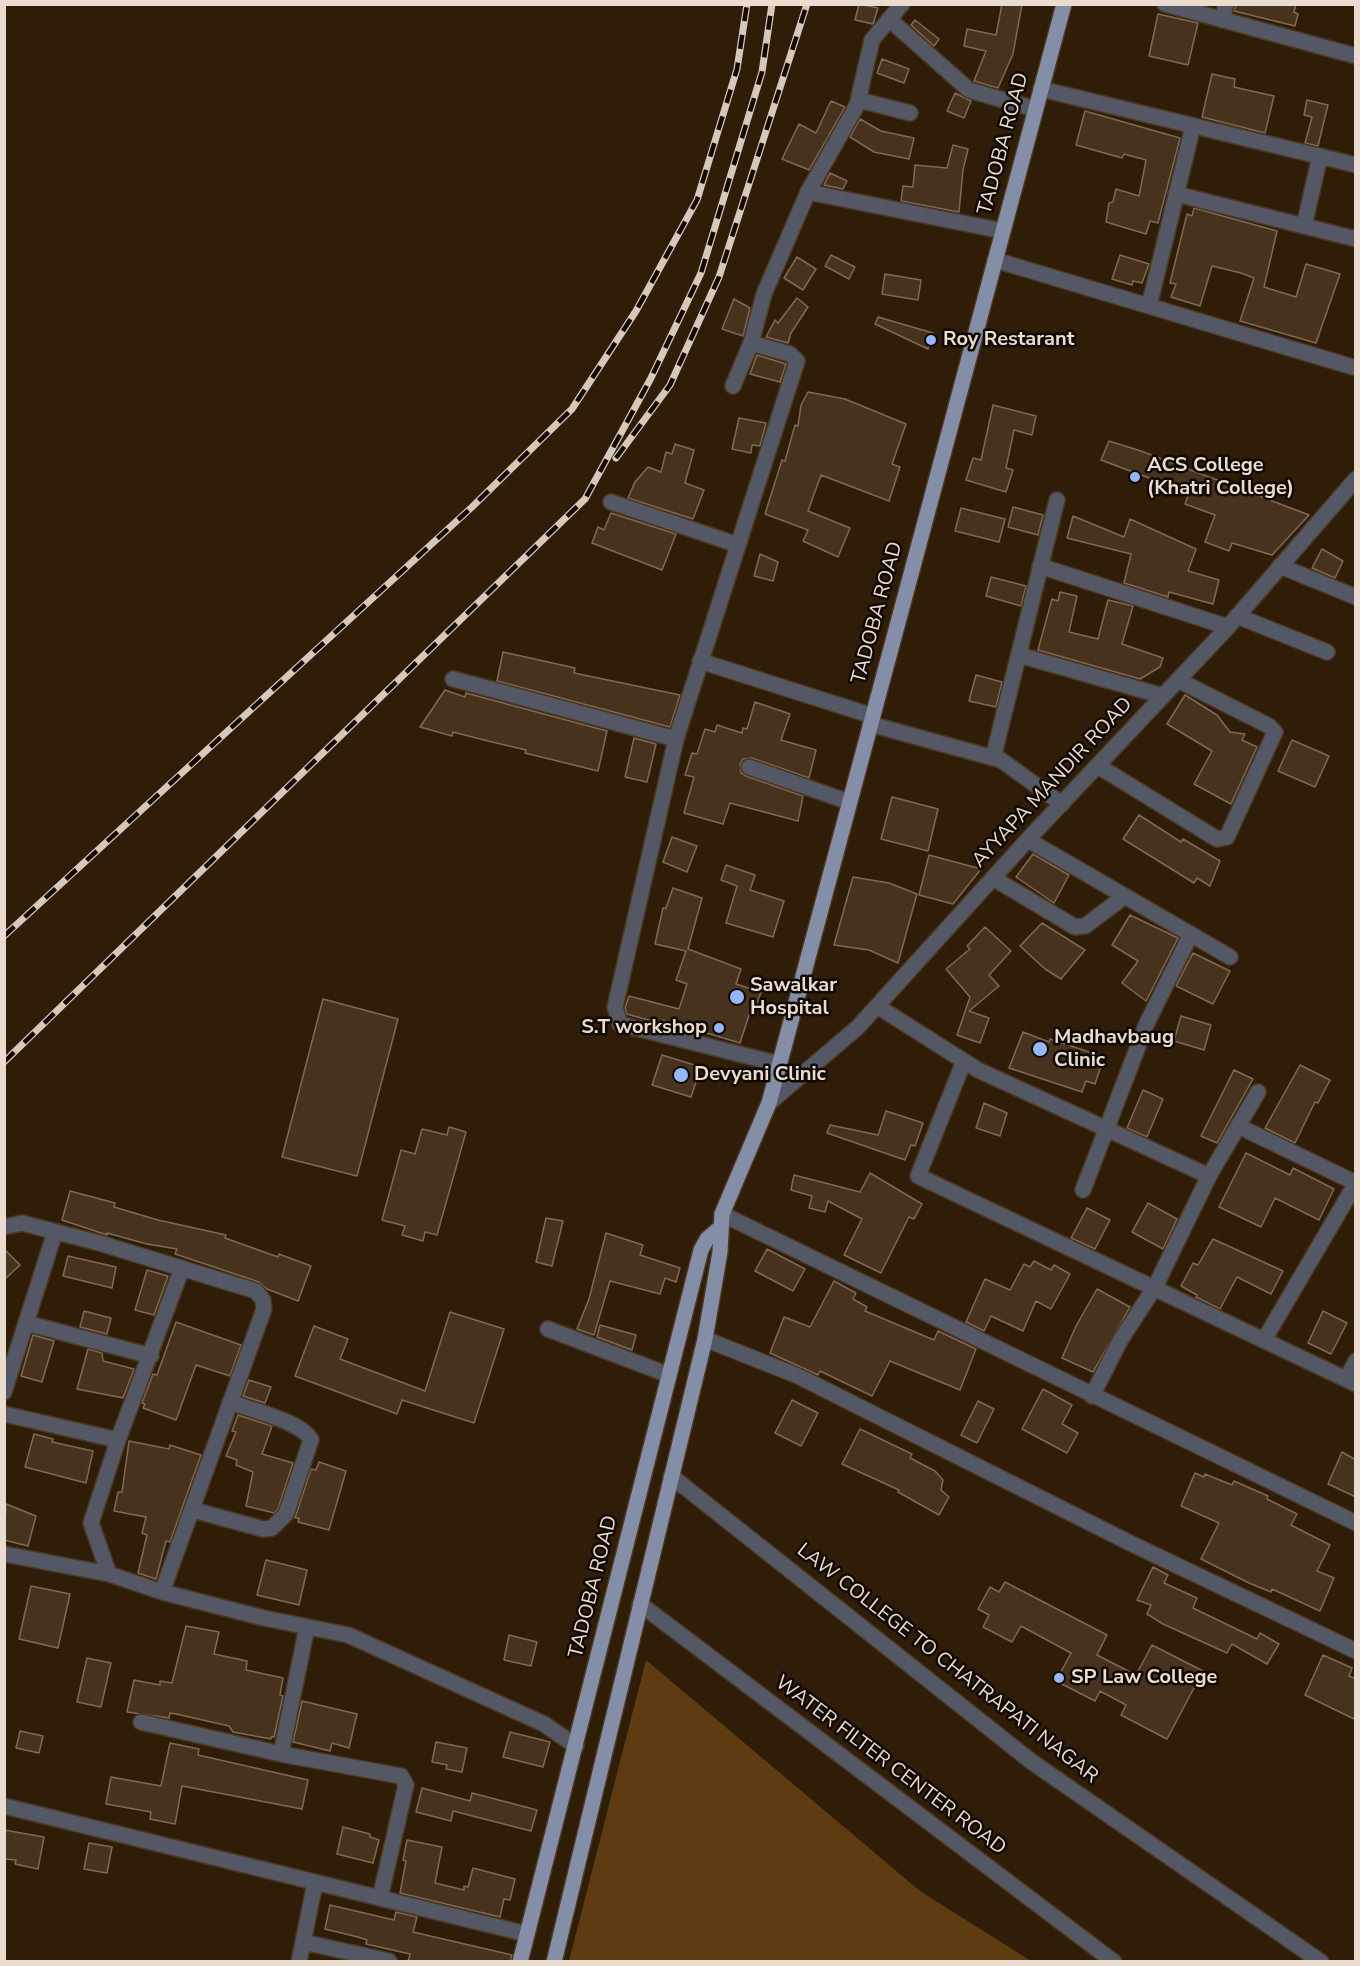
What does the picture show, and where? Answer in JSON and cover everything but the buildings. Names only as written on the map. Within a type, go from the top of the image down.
[{"type":"main road","name":"TADOBA ROAD","points":[[520,1962],[701,1251],[706,1239],[721,1221],[769,1103],[1064,4]]},
{"type":"main road","name":"TADOBA ROAD","points":[[554,1962],[705,1339],[720,1252],[721,1221]]},
{"type":"street","points":[[733,386],[751,343],[764,294],[808,192],[859,100],[869,48],[876,33],[902,4]]},
{"type":"street","points":[[1165,4],[1224,12],[1354,51]]},
{"type":"street","points":[[889,19],[969,90],[1035,110]]},
{"type":"street","points":[[1041,89],[1356,165]]},
{"type":"street","points":[[859,100],[910,113]]},
{"type":"street","points":[[1149,306],[1193,126]]},
{"type":"street","points":[[1304,226],[1320,156]]},
{"type":"street","points":[[808,192],[1003,231]]},
{"type":"street","points":[[1176,194],[1356,239]]},
{"type":"street","points":[[995,260],[1356,368]]},
{"type":"street","points":[[751,343],[790,354],[797,361],[676,739],[615,1011],[620,1024],[779,1064]]},
{"type":"street","name":"AYYAPA MANDIR ROAD","points":[[769,1103],[858,1027],[1028,840],[1233,621],[1356,478]]},
{"type":"street","points":[[993,758],[1057,500]]},
{"type":"street","points":[[611,502],[738,545]]},
{"type":"street","points":[[1040,566],[1233,621],[1327,652]]},
{"type":"street","points":[[1280,566],[1356,597]]},
{"type":"street","points":[[1019,655],[1163,696]]},
{"type":"street","points":[[700,662],[993,758],[1007,764],[1062,804]]},
{"type":"street","points":[[453,679],[676,739]]},
{"type":"street","points":[[1098,766],[1217,839],[1227,837],[1275,732],[1269,726],[1178,680]]},
{"type":"street","points":[[749,767],[849,802]]},
{"type":"street","points":[[1028,840],[1230,957]]},
{"type":"street","points":[[993,878],[1075,927],[1085,926],[1125,896]]},
{"type":"street","points":[[1083,1190],[1147,1023],[1191,934]]},
{"type":"street","points":[[877,1006],[978,1070],[1209,1176]]},
{"type":"street","points":[[964,1061],[918,1176],[1351,1381],[1356,1361]]},
{"type":"street","points":[[1092,1395],[1121,1339],[1155,1287],[1209,1176],[1258,1092]]},
{"type":"street","points":[[1238,1126],[1356,1183],[1264,1340]]},
{"type":"street","points":[[721,1221],[1092,1395],[1356,1523]]},
{"type":"street","points":[[4,1227],[22,1223],[55,1232],[256,1291],[263,1300],[264,1309],[162,1592]]},
{"type":"street","points":[[4,1392],[55,1232]]},
{"type":"street","points":[[109,1574],[91,1523],[118,1440],[182,1268]]},
{"type":"street","points":[[26,1323],[151,1356]]},
{"type":"street","points":[[548,1329],[669,1375]]},
{"type":"street","points":[[705,1339],[798,1376],[1132,1544],[1356,1651]]},
{"type":"street","points":[[193,1510],[263,1529],[272,1528],[286,1514],[311,1440],[308,1434],[297,1427],[230,1402]]},
{"type":"street","points":[[4,1414],[118,1440]]},
{"type":"street","name":"LAW COLLEGE TO CHATRAPATI NAGAR","points":[[671,1476],[1032,1762],[1321,1962]]},
{"type":"street","points":[[4,1554],[109,1574],[162,1592],[348,1635],[544,1724],[576,1746]]},
{"type":"street","name":"WATER FILTER CENTER ROAD","points":[[640,1604],[1114,1962]]},
{"type":"street","points":[[281,1754],[307,1627]]},
{"type":"street","points":[[141,1722],[281,1754],[398,1774],[404,1778],[406,1785],[380,1898]]},
{"type":"street","points":[[4,1806],[527,1934]]},
{"type":"street","points":[[299,1962],[315,1883]]},
{"type":"street","points":[[303,1942],[389,1961]]},
{"type":"shaded area","points":[[646,1660],[920,1891],[1031,1961],[569,1961]]},
{"type":"railway","points":[[4,936],[472,507],[572,409],[636,311],[697,200],[737,69],[747,4]]},
{"type":"railway","points":[[4,1062],[585,499],[651,378],[701,273],[762,72],[772,4]]},
{"type":"railway","points":[[616,458],[670,385],[719,277],[807,4]]},
{"type":"place","name":"Roy Restarant","points":[[931,340]]},
{"type":"place","name":"ACS College (Khatri College)","points":[[1135,477]]},
{"type":"place","name":"Sawalkar Hospital","points":[[737,997]]},
{"type":"place","name":"S.T workshop","points":[[719,1028]]},
{"type":"place","name":"Madhavbaug Clinic","points":[[1040,1049]]},
{"type":"place","name":"Devyani Clinic","points":[[681,1075]]},
{"type":"place","name":"SP Law College","points":[[1059,1678]]}]
